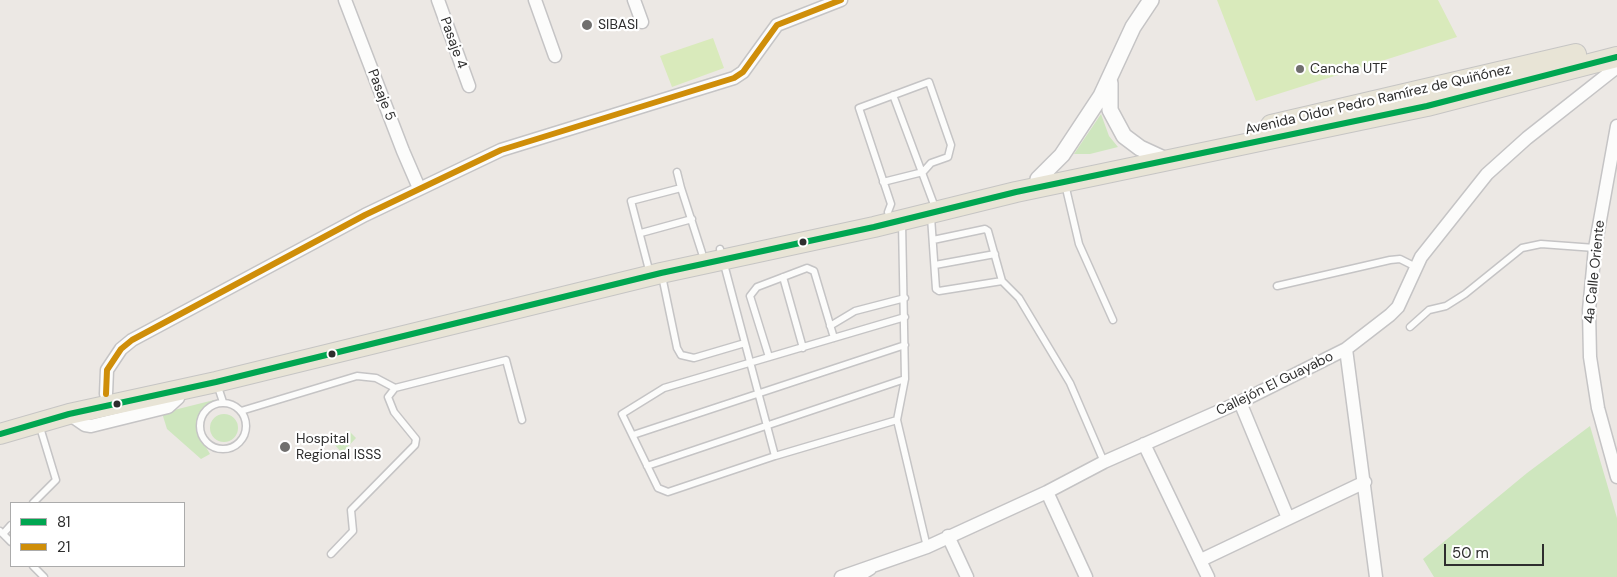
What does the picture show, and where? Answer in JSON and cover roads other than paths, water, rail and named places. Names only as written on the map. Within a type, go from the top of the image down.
[{"type":"main road","name":"Avenida Oidor Pedro Ramírez de Quiñónez","points":[[0,434],[69,414],[216,382],[715,254],[1065,183],[1158,157],[1617,44]]},
{"type":"main road","name":"Avenida Oidor Pedro Ramírez de Quiñónez","points":[[933,209],[1038,179],[1428,106],[1617,57]]},
{"type":"main road","name":"Avenida Oidor Pedro Ramírez de Quiñónez","points":[[0,421],[106,394],[655,269]]},
{"type":"street","name":"Pasaje 5","points":[[345,0],[403,151],[420,188]]},
{"type":"street","name":"Pasaje 4","points":[[438,0],[469,86]]},
{"type":"street","points":[[535,0],[555,56]]},
{"type":"street","points":[[634,0],[642,22]]},
{"type":"street","points":[[106,394],[107,370],[121,349],[132,340],[365,215],[501,150],[734,78],[743,72],[777,26],[841,0]]},
{"type":"street","points":[[1038,179],[1062,155],[1101,96],[1133,27],[1151,0]]},
{"type":"street","name":"Callejón El Guayabo","points":[[841,577],[927,547],[1047,492],[1104,462],[1240,402],[1346,349],[1398,307],[1416,267],[1456,210],[1487,174],[1527,138],[1617,67]]},
{"type":"street","points":[[1110,76],[1110,110],[1117,126],[1124,136],[1158,157]]},
{"type":"street","name":"4a Calle Oriente","points":[[1617,126],[1595,248],[1588,310],[1590,357],[1598,408],[1613,451],[1617,476]]},
{"type":"street","points":[[1346,349],[1376,577]]},
{"type":"street","points":[[1240,402],[1288,518]]},
{"type":"street","points":[[1144,444],[1202,560],[1208,577]]},
{"type":"street","points":[[1202,560],[1365,482]]},
{"type":"street","points":[[1047,492],[1086,577]]},
{"type":"street","points":[[948,536],[967,577]]},
{"type":"lane","points":[[883,182],[923,172],[930,163],[948,156],[951,145],[929,82],[859,108],[890,204],[895,216],[905,298],[906,345],[905,379],[897,420],[927,547]]},
{"type":"lane","points":[[894,95],[923,172],[933,209],[936,289],[941,292],[1002,281]]},
{"type":"lane","points":[[677,172],[692,219],[715,254],[745,343],[775,456]]},
{"type":"lane","points":[[1065,183],[1079,244],[1113,320]]},
{"type":"lane","points":[[682,188],[631,201],[655,269],[677,348],[681,355],[688,359],[745,343]]},
{"type":"lane","points":[[641,233],[692,219]]},
{"type":"lane","points":[[933,240],[985,229],[990,233],[1002,281],[1019,298],[1070,383],[1104,462]]},
{"type":"lane","points":[[1410,327],[1428,310],[1446,306],[1465,294],[1522,248],[1541,244],[1595,248]]},
{"type":"lane","points":[[935,265],[995,254]]},
{"type":"lane","points":[[1276,286],[1390,260],[1400,259],[1416,267]]},
{"type":"lane","points":[[769,357],[750,296],[757,287],[811,268],[834,338]]},
{"type":"lane","points":[[783,278],[803,348]]},
{"type":"lane","points":[[830,326],[855,311],[905,298]]},
{"type":"lane","points":[[897,420],[775,456],[668,492],[658,488],[622,414],[664,388],[905,317]]},
{"type":"lane","points":[[633,436],[906,345]]},
{"type":"lane","points":[[331,554],[353,531],[351,510],[415,445],[416,439],[394,412],[388,398],[395,388],[506,360],[522,420]]},
{"type":"lane","points":[[241,411],[357,376],[376,378],[395,388]]},
{"type":"lane","points":[[647,466],[905,379]]},
{"type":"lane","points":[[216,382],[223,402],[241,411],[245,421],[246,432],[239,444],[219,450],[202,437],[200,424],[202,416],[208,409],[223,402]]},
{"type":"lane","points":[[34,502],[56,480],[38,423]]},
{"type":"lane","points":[[1,532],[10,541]]},
{"type":"lane","points":[[862,577],[887,561]]},
{"type":"lane","points":[[34,567],[44,577]]},
{"type":"place","name":"SIBASI","points":[[587,25]]},
{"type":"place","name":"Cancha UTF","points":[[1300,69]]},
{"type":"place","name":"Hospital Regional ISSS","points":[[285,447]]}]
